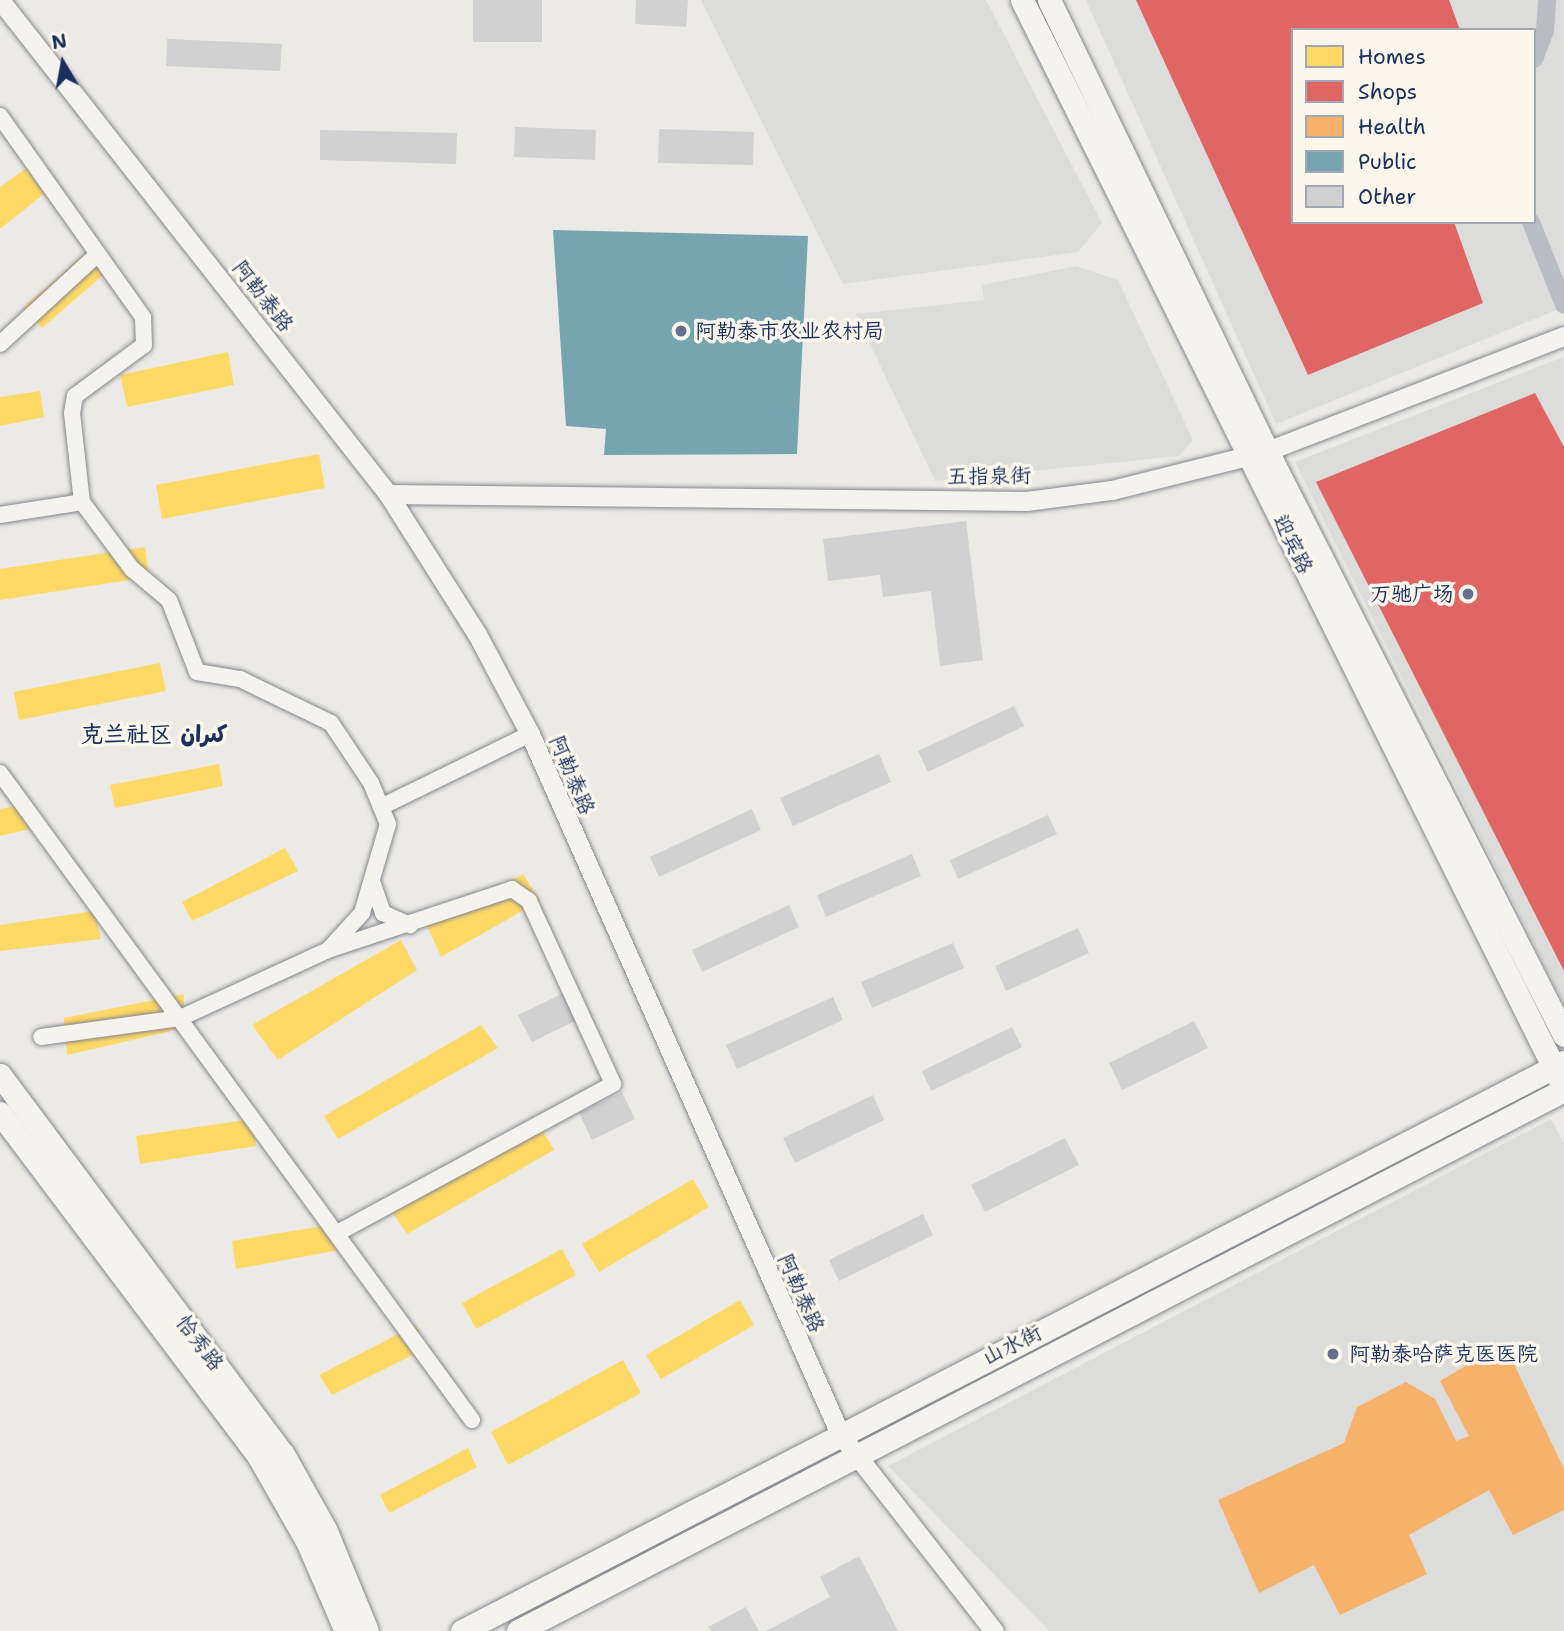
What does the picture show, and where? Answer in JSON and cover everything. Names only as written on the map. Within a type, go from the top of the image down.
[{"type":"main road","name":"迎宾路","points":[[1022,0],[1564,1035]]},
{"type":"main road","name":"迎宾路","points":[[1049,0],[1258,454],[1559,1065],[1564,1089]]},
{"type":"main road","name":"山水街","points":[[462,1631],[1559,1065]]},
{"type":"main road","name":"恰秀路","points":[[0,1074],[283,1454],[325,1529],[366,1631]]},
{"type":"main road","name":"山水街","points":[[518,1631],[1564,1089]]},
{"type":"main road","name":"恰秀路","points":[[0,1113],[259,1457],[307,1541],[346,1631]]},
{"type":"street","name":"阿勒泰路","points":[[0,0],[388,494],[477,634],[530,734],[840,1434],[994,1631]]},
{"type":"street","points":[[0,116],[143,317],[144,345],[75,396],[72,413],[82,502],[132,569],[169,600],[197,672],[240,679],[331,723],[381,807],[388,824],[373,884],[362,913],[328,950]]},
{"type":"street","points":[[0,344],[98,254]]},
{"type":"street","name":"五指泉街","points":[[388,494],[1026,501],[1112,489],[1258,454],[1564,336]]},
{"type":"street","points":[[0,515],[82,502]]},
{"type":"street","points":[[381,807],[530,734]]},
{"type":"street","points":[[0,774],[472,1420]]},
{"type":"street","points":[[373,884],[383,913],[410,925]]},
{"type":"street","points":[[41,1037],[180,1018],[328,950],[410,925],[494,892],[512,889],[529,901],[613,1084],[337,1233]]},
{"type":"shaded area","points":[[701,0],[986,0],[1102,223],[1078,252],[843,284]]},
{"type":"shaded area","points":[[1086,0],[1564,0],[1564,307],[1276,424]]},
{"type":"shaded area","points":[[1076,266],[1118,280],[1193,440],[1179,456],[935,481],[856,314],[984,300],[982,285]]},
{"type":"shaded area","name":"万驰广场","points":[[1563,357],[1564,360],[1564,1004],[1295,462]]},
{"type":"shaded area","name":"阿勒泰哈萨克医医院","points":[[1551,1119],[1564,1143],[1564,1631],[1049,1631],[888,1466]]},
{"type":"building: Homes","points":[[35,162],[55,185],[0,229],[0,187]]},
{"type":"building: Homes","points":[[91,248],[110,269],[42,328],[23,308]]},
{"type":"building: Homes","points":[[228,352],[234,385],[127,407],[120,375]]},
{"type":"building: Homes","points":[[40,391],[44,417],[0,426],[0,397]]},
{"type":"building: Homes","points":[[319,454],[325,488],[162,519],[156,485]]},
{"type":"building: Homes","points":[[145,547],[149,577],[0,600],[0,569]]},
{"type":"building: Homes","points":[[160,663],[166,691],[19,720],[14,692]]},
{"type":"building: Homes","points":[[219,764],[223,786],[115,808],[110,785]]},
{"type":"building: Homes","points":[[25,804],[30,829],[0,836],[0,809]]},
{"type":"building: Homes","points":[[285,848],[298,871],[192,921],[182,902]]},
{"type":"building: Homes","points":[[523,874],[540,901],[441,957],[427,925]]},
{"type":"building: Homes","points":[[94,911],[101,939],[0,951],[0,925]]},
{"type":"building: Homes","points":[[401,940],[417,970],[278,1060],[252,1025]]},
{"type":"building: Homes","points":[[184,994],[184,1028],[67,1055],[64,1018]]},
{"type":"building: Homes","points":[[481,1025],[498,1048],[338,1139],[324,1116]]},
{"type":"building: Homes","points":[[252,1119],[256,1146],[140,1164],[136,1136]]},
{"type":"building: Homes","points":[[542,1129],[554,1150],[407,1234],[390,1209]]},
{"type":"building: Homes","points":[[693,1179],[709,1207],[599,1272],[582,1244]]},
{"type":"building: Homes","points":[[341,1223],[345,1249],[236,1269],[232,1241]]},
{"type":"building: Homes","points":[[562,1249],[576,1275],[476,1329],[462,1303]]},
{"type":"building: Homes","points":[[740,1300],[754,1325],[661,1379],[646,1355]]},
{"type":"building: Homes","points":[[416,1325],[427,1348],[332,1395],[319,1375]]},
{"type":"building: Homes","points":[[623,1360],[641,1393],[508,1465],[491,1432]]},
{"type":"building: Homes","points":[[468,1448],[477,1467],[389,1513],[380,1495]]},
{"type":"building: Shops","points":[[1136,0],[1449,0],[1459,28],[1291,28],[1291,224],[1455,224],[1483,303],[1308,375]]},
{"type":"building: Shops","name":"万驰广场","points":[[1535,393],[1564,447],[1564,971],[1316,482]]},
{"type":"building: Health","points":[[1504,1343],[1564,1469],[1564,1510],[1513,1535],[1489,1490],[1409,1535],[1427,1574],[1340,1615],[1314,1565],[1259,1593],[1218,1500],[1344,1443],[1357,1407],[1406,1382],[1435,1399],[1456,1441],[1469,1436],[1440,1381]]},
{"type":"building: Public","name":"阿勒泰市农业农村局","points":[[553,230],[808,236],[797,454],[604,455],[606,429],[566,426]]},
{"type":"building: Other","points":[[473,0],[542,0],[542,42],[473,42]]},
{"type":"building: Other","points":[[636,0],[688,0],[686,27],[635,24]]},
{"type":"building: Other","points":[[167,39],[282,44],[280,71],[166,66]]},
{"type":"building: Other","points":[[515,127],[596,130],[595,160],[514,157]]},
{"type":"building: Other","points":[[659,129],[754,132],[753,165],[658,163]]},
{"type":"building: Other","points":[[320,130],[457,133],[456,164],[320,160]]},
{"type":"building: Other","points":[[966,521],[983,660],[940,666],[931,591],[883,597],[880,575],[828,581],[823,539]]},
{"type":"building: Other","points":[[1014,706],[1024,726],[928,772],[918,751]]},
{"type":"building: Other","points":[[879,754],[891,782],[793,826],[780,798]]},
{"type":"building: Other","points":[[752,809],[761,830],[659,877],[650,857]]},
{"type":"building: Other","points":[[1048,815],[1057,834],[958,879],[950,860]]},
{"type":"building: Other","points":[[912,854],[921,876],[826,917],[817,895]]},
{"type":"building: Other","points":[[789,905],[799,927],[702,972],[692,950]]},
{"type":"building: Other","points":[[1078,928],[1089,953],[1006,991],[995,966]]},
{"type":"building: Other","points":[[953,943],[964,968],[872,1008],[861,982]]},
{"type":"building: Other","points":[[570,990],[583,1017],[532,1042],[518,1015]]},
{"type":"building: Other","points":[[833,997],[843,1020],[737,1069],[726,1045]]},
{"type":"building: Other","points":[[1194,1021],[1208,1048],[1122,1090],[1109,1063]]},
{"type":"building: Other","points":[[1012,1027],[1022,1047],[931,1091],[922,1071]]},
{"type":"building: Other","points":[[622,1092],[635,1119],[592,1140],[579,1113]]},
{"type":"building: Other","points":[[873,1095],[884,1120],[795,1163],[783,1138]]},
{"type":"building: Other","points":[[1065,1138],[1079,1165],[985,1212],[971,1185]]},
{"type":"building: Other","points":[[923,1214],[933,1235],[839,1281],[829,1260]]},
{"type":"building: Other","points":[[859,1556],[898,1631],[766,1631],[830,1597],[820,1577]]},
{"type":"building: Other","points":[[746,1607],[759,1631],[711,1631],[708,1627]]},
{"type":"waterway","points":[[1536,54],[1545,31],[1547,0]]},
{"type":"waterway","points":[[1532,224],[1564,305]]},
{"type":"place","name":"阿勒泰市农业农村局","points":[[681,331]]},
{"type":"place","name":"万驰广场","points":[[1468,594]]},
{"type":"place","name":"阿勒泰哈萨克医医院","points":[[1333,1354]]},
{"type":"district","name":"克兰社区 كىران","points":[[154,734]]}]
